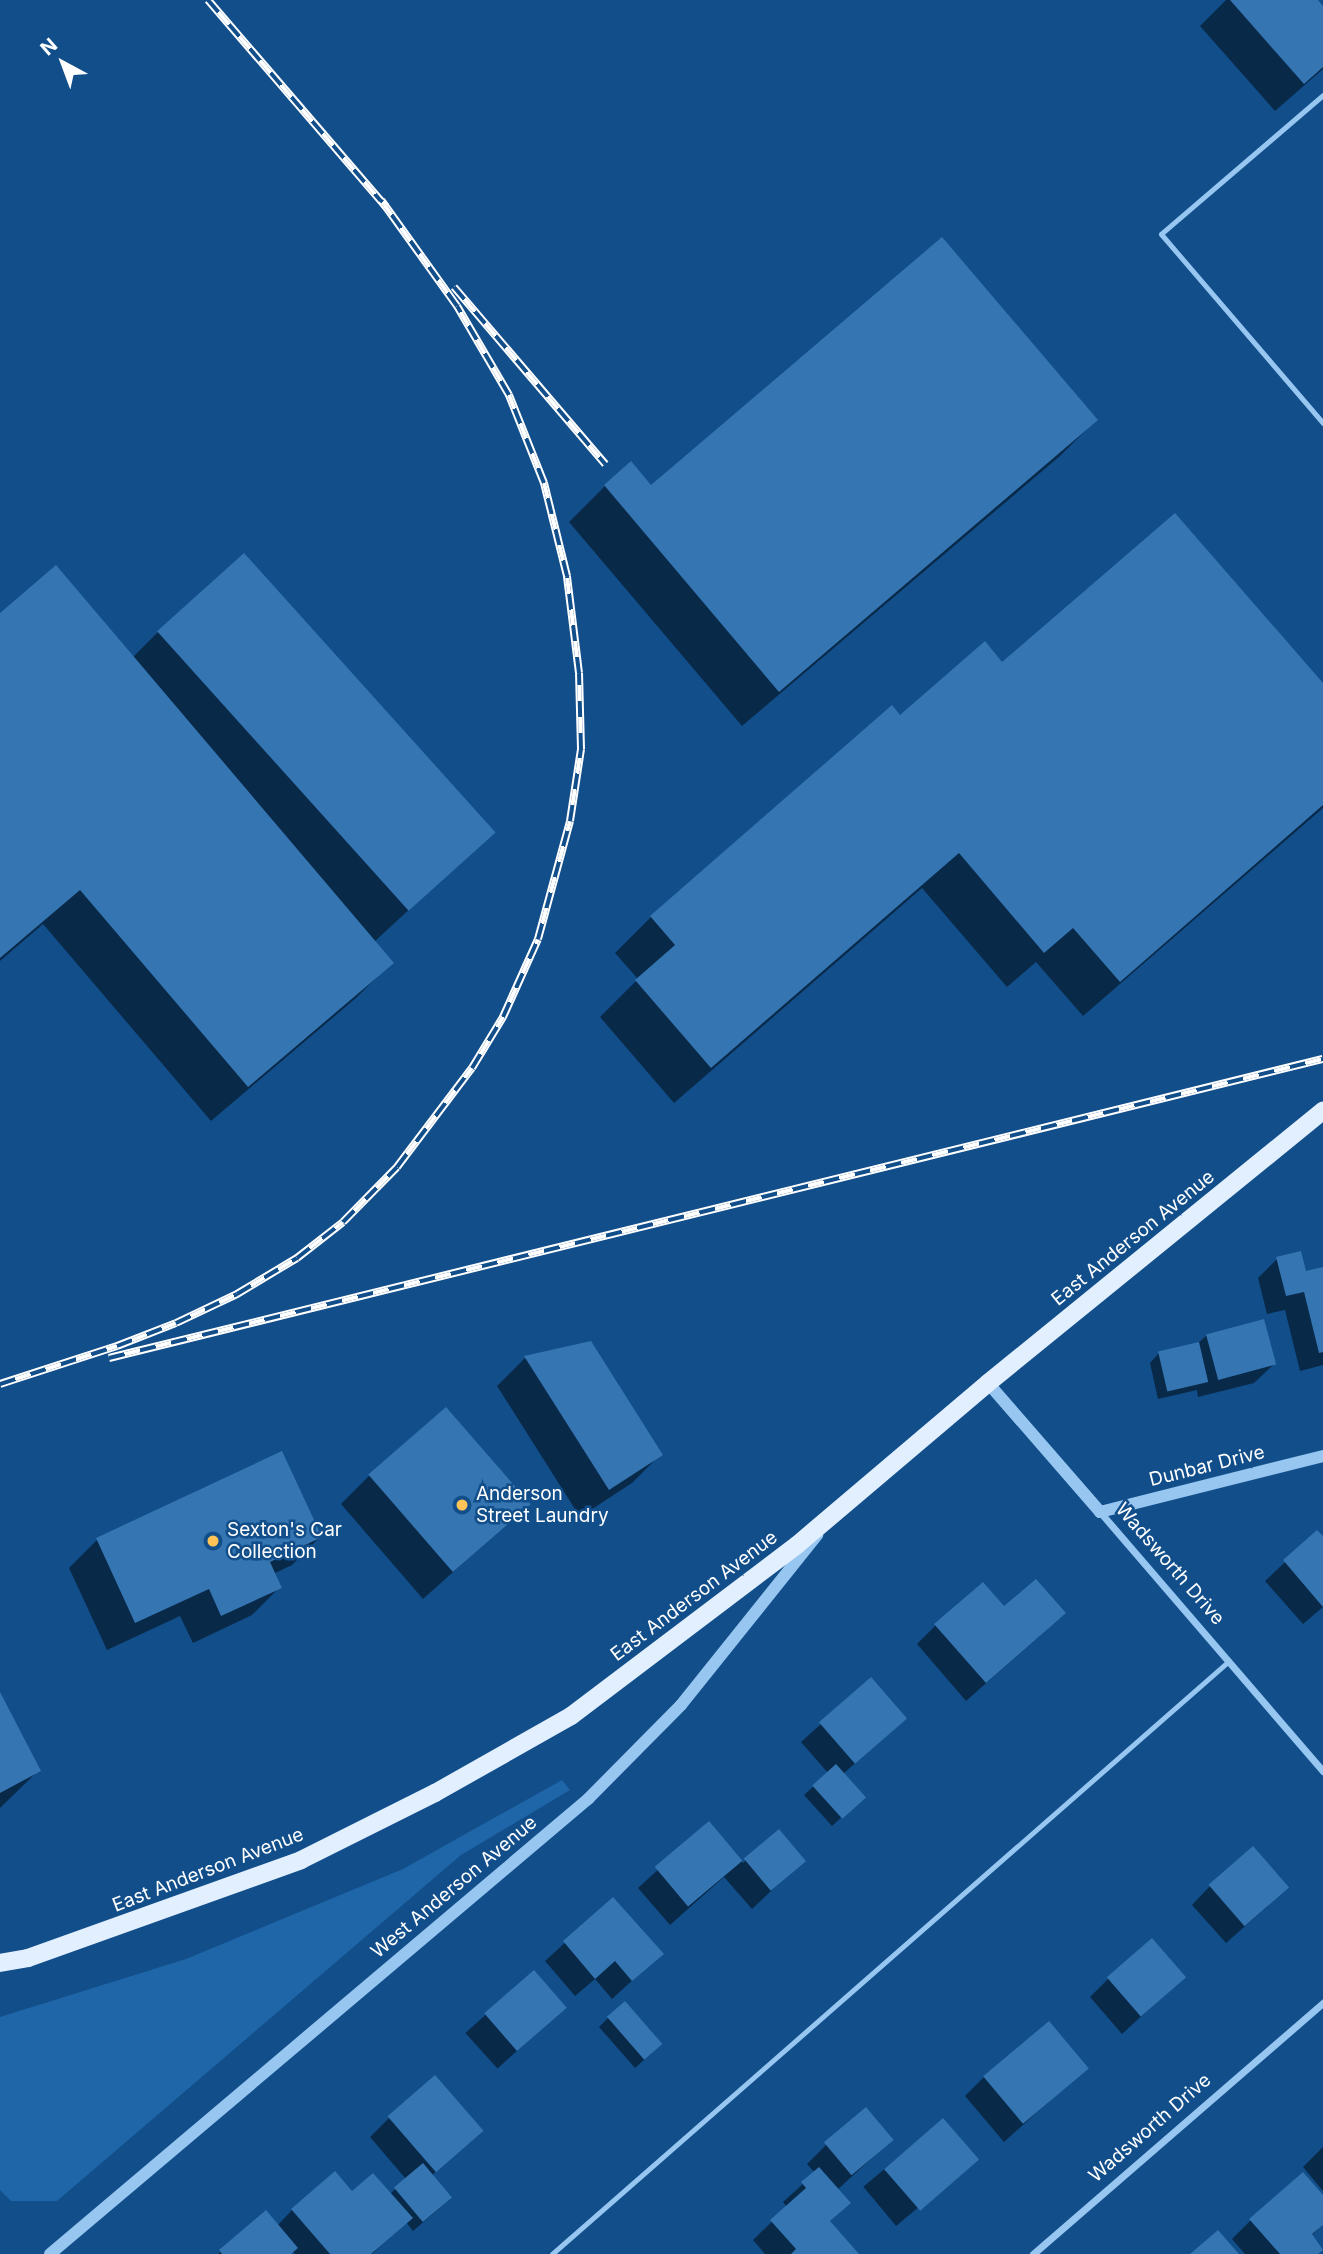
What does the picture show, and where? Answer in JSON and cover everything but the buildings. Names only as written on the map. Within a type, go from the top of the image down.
[{"type":"main road","name":"East Anderson Avenue","points":[[0,1963],[28,1958],[301,1860],[435,1793],[572,1716],[797,1545],[988,1383],[1323,1111]]},
{"type":"street","name":"Wadsworth Drive","points":[[988,1383],[1323,1771]]},
{"type":"street","name":"Dunbar Drive","points":[[1100,1512],[1323,1456]]},
{"type":"street","name":"West Anderson Avenue","points":[[50,2254],[588,1799],[681,1705],[839,1508]]},
{"type":"street","name":"Wadsworth Drive","points":[[1033,2254],[1323,2003]]},
{"type":"lane","points":[[1323,95],[1161,234],[1323,423]]},
{"type":"lane","points":[[552,2254],[1229,1661]]},
{"type":"shaded area","points":[[562,1780],[570,1790],[461,1855],[57,2201],[11,2201],[0,2190],[0,2017],[186,1959],[403,1869]]},
{"type":"railway","points":[[208,0],[386,207]]},
{"type":"railway","points":[[0,1384],[117,1346],[176,1323],[237,1294],[297,1258],[343,1222],[397,1167],[472,1068],[503,1017],[538,939],[570,821],[581,749],[579,673],[567,576],[544,483],[509,395],[457,306],[381,200]]},
{"type":"railway","points":[[454,287],[605,464]]},
{"type":"railway","points":[[109,1358],[1323,1059]]},
{"type":"place","name":"Anderson Street Laundry","points":[[462,1505]]},
{"type":"place","name":"Sexton's Car Collection","points":[[213,1541]]}]
